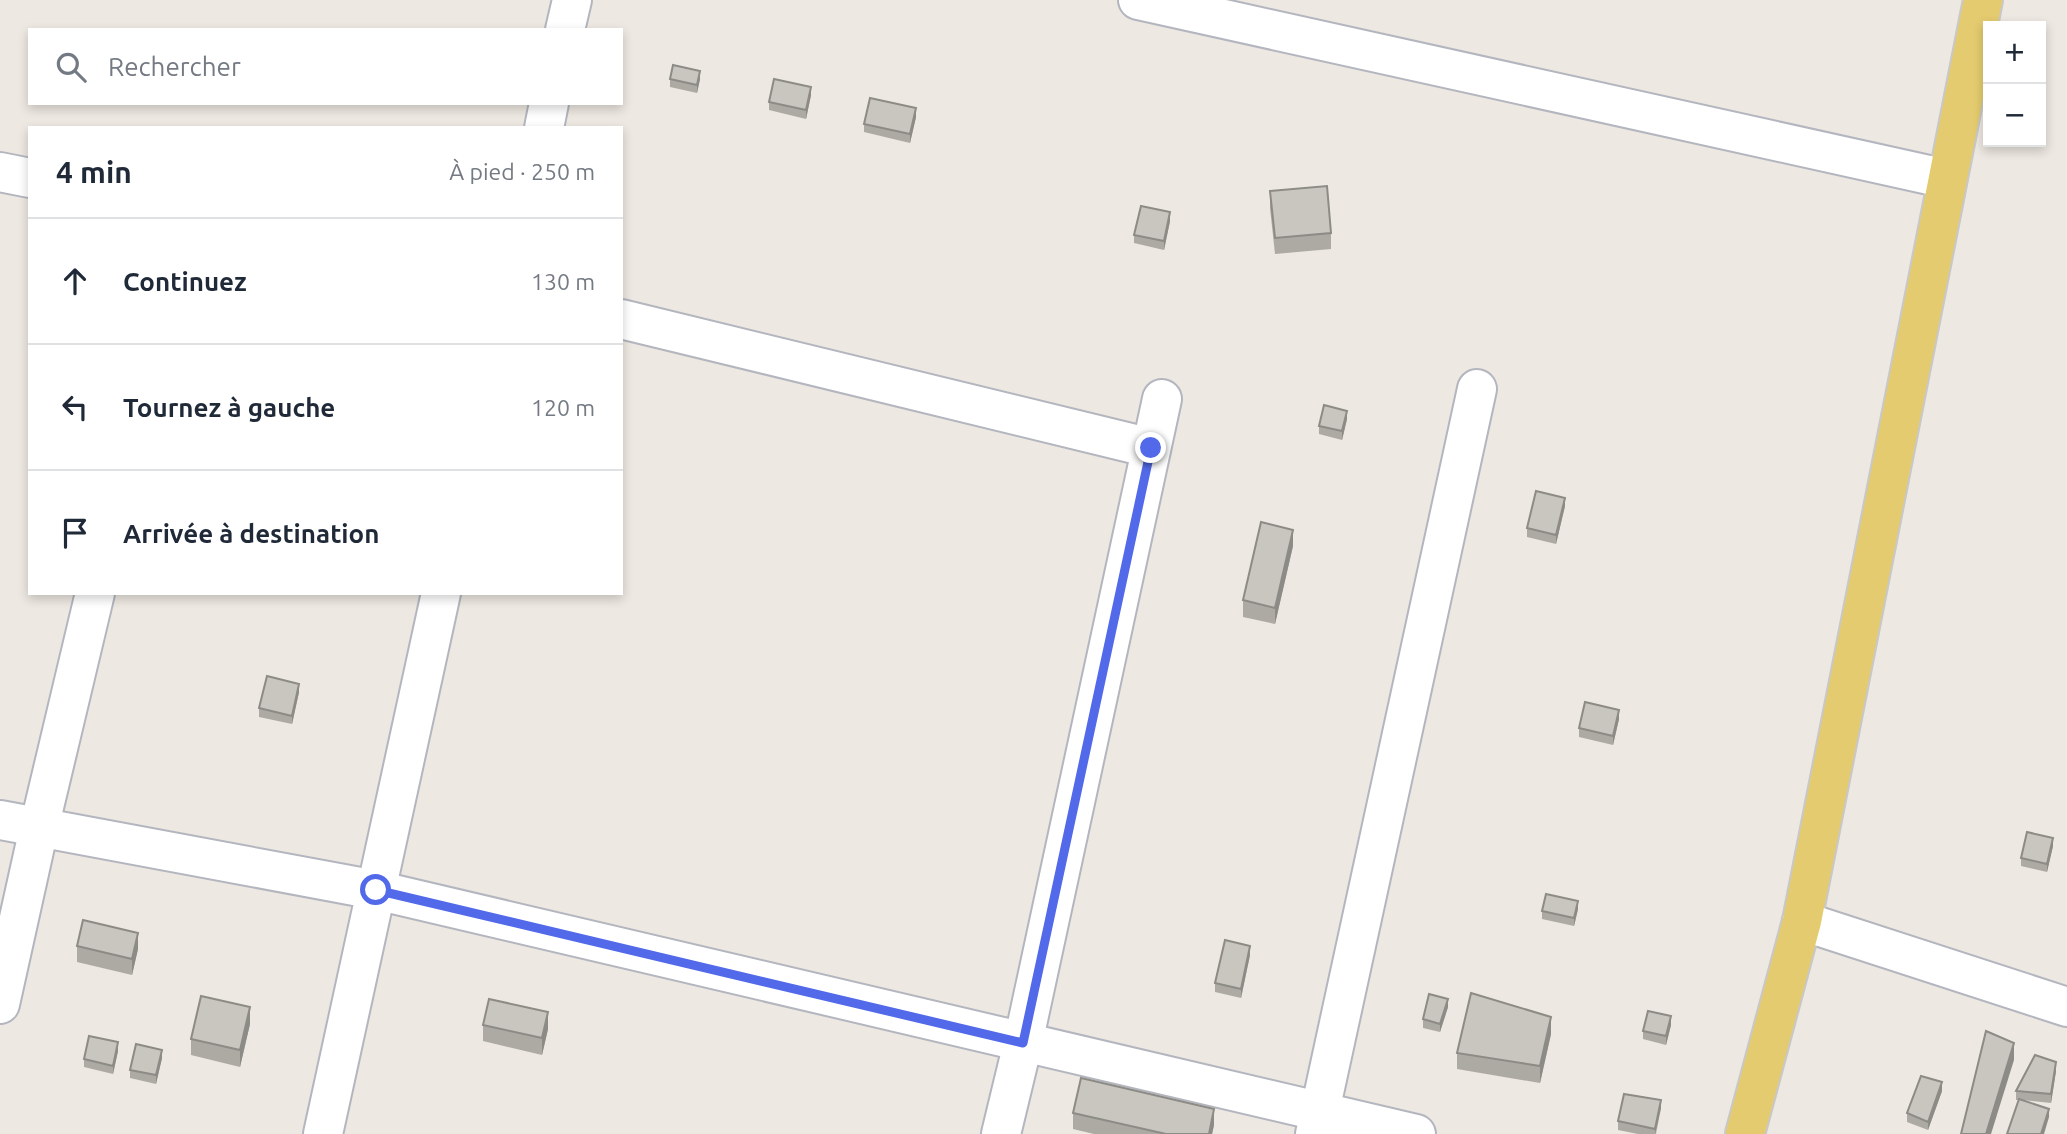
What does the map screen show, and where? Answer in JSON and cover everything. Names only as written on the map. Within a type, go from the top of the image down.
[{"type":"main road","points":[[1745,1134],[1802,922],[1983,0]]},
{"type":"street","points":[[565,28],[572,0]]},
{"type":"street","points":[[1138,0],[1947,179]]},
{"type":"street","points":[[544,126],[549,105]]},
{"type":"street","points":[[0,172],[28,178]]},
{"type":"street","points":[[623,319],[1151,448]]},
{"type":"street","points":[[1317,1124],[1477,389]]},
{"type":"street","points":[[1001,1134],[1023,1043],[1161,399]]},
{"type":"street","points":[[0,1004],[96,595]]},
{"type":"street","points":[[323,1134],[441,595]]},
{"type":"street","points":[[0,820],[376,890],[1023,1043],[1317,1124],[1416,1134]]},
{"type":"street","points":[[1802,922],[2067,1007]]},
{"type":"building","points":[[673,65],[700,71],[697,85],[670,79]]},
{"type":"building","points":[[774,79],[811,87],[806,110],[769,102]]},
{"type":"building","points":[[870,98],[916,108],[910,134],[864,124]]},
{"type":"building","points":[[1327,186],[1331,233],[1275,238],[1270,191]]},
{"type":"building","points":[[1141,206],[1170,212],[1164,241],[1134,235]]},
{"type":"building","points":[[1324,405],[1347,411],[1342,431],[1319,426]]},
{"type":"building","points":[[1536,491],[1565,498],[1556,535],[1527,528]]},
{"type":"building","points":[[1261,522],[1293,530],[1275,608],[1243,600]]},
{"type":"building","points":[[267,676],[299,684],[292,716],[259,708]]},
{"type":"building","points":[[1585,702],[1619,710],[1613,736],[1579,728]]},
{"type":"building","points":[[2027,832],[2053,838],[2047,864],[2021,858]]},
{"type":"building","points":[[1546,894],[1578,901],[1574,918],[1542,911]]},
{"type":"building","points":[[83,920],[138,933],[132,959],[77,946]]},
{"type":"building","points":[[1225,940],[1250,946],[1241,989],[1215,983]]},
{"type":"building","points":[[1471,993],[1551,1017],[1540,1066],[1457,1053]]},
{"type":"building","points":[[1429,994],[1448,999],[1440,1024],[1423,1019]]},
{"type":"building","points":[[201,996],[250,1007],[240,1050],[191,1039]]},
{"type":"building","points":[[489,999],[548,1012],[542,1038],[483,1025]]},
{"type":"building","points":[[1648,1011],[1671,1016],[1666,1036],[1643,1031]]},
{"type":"building","points":[[1986,1031],[2014,1043],[1986,1134],[1961,1134]]},
{"type":"building","points":[[89,1036],[118,1042],[113,1066],[84,1059]]},
{"type":"building","points":[[136,1044],[162,1050],[156,1075],[130,1070]]},
{"type":"building","points":[[2035,1055],[2056,1062],[2051,1094],[2016,1091]]},
{"type":"building","points":[[1921,1076],[1942,1082],[1928,1122],[1907,1113]]},
{"type":"building","points":[[1081,1078],[1214,1109],[1209,1134],[1166,1134],[1073,1113]]},
{"type":"building","points":[[1624,1094],[1661,1100],[1655,1129],[1618,1121]]},
{"type":"building","points":[[2019,1099],[2049,1109],[2041,1134],[2007,1134]]},
{"type":"route","points":[[376,890],[1023,1043],[1151,448]]}]
